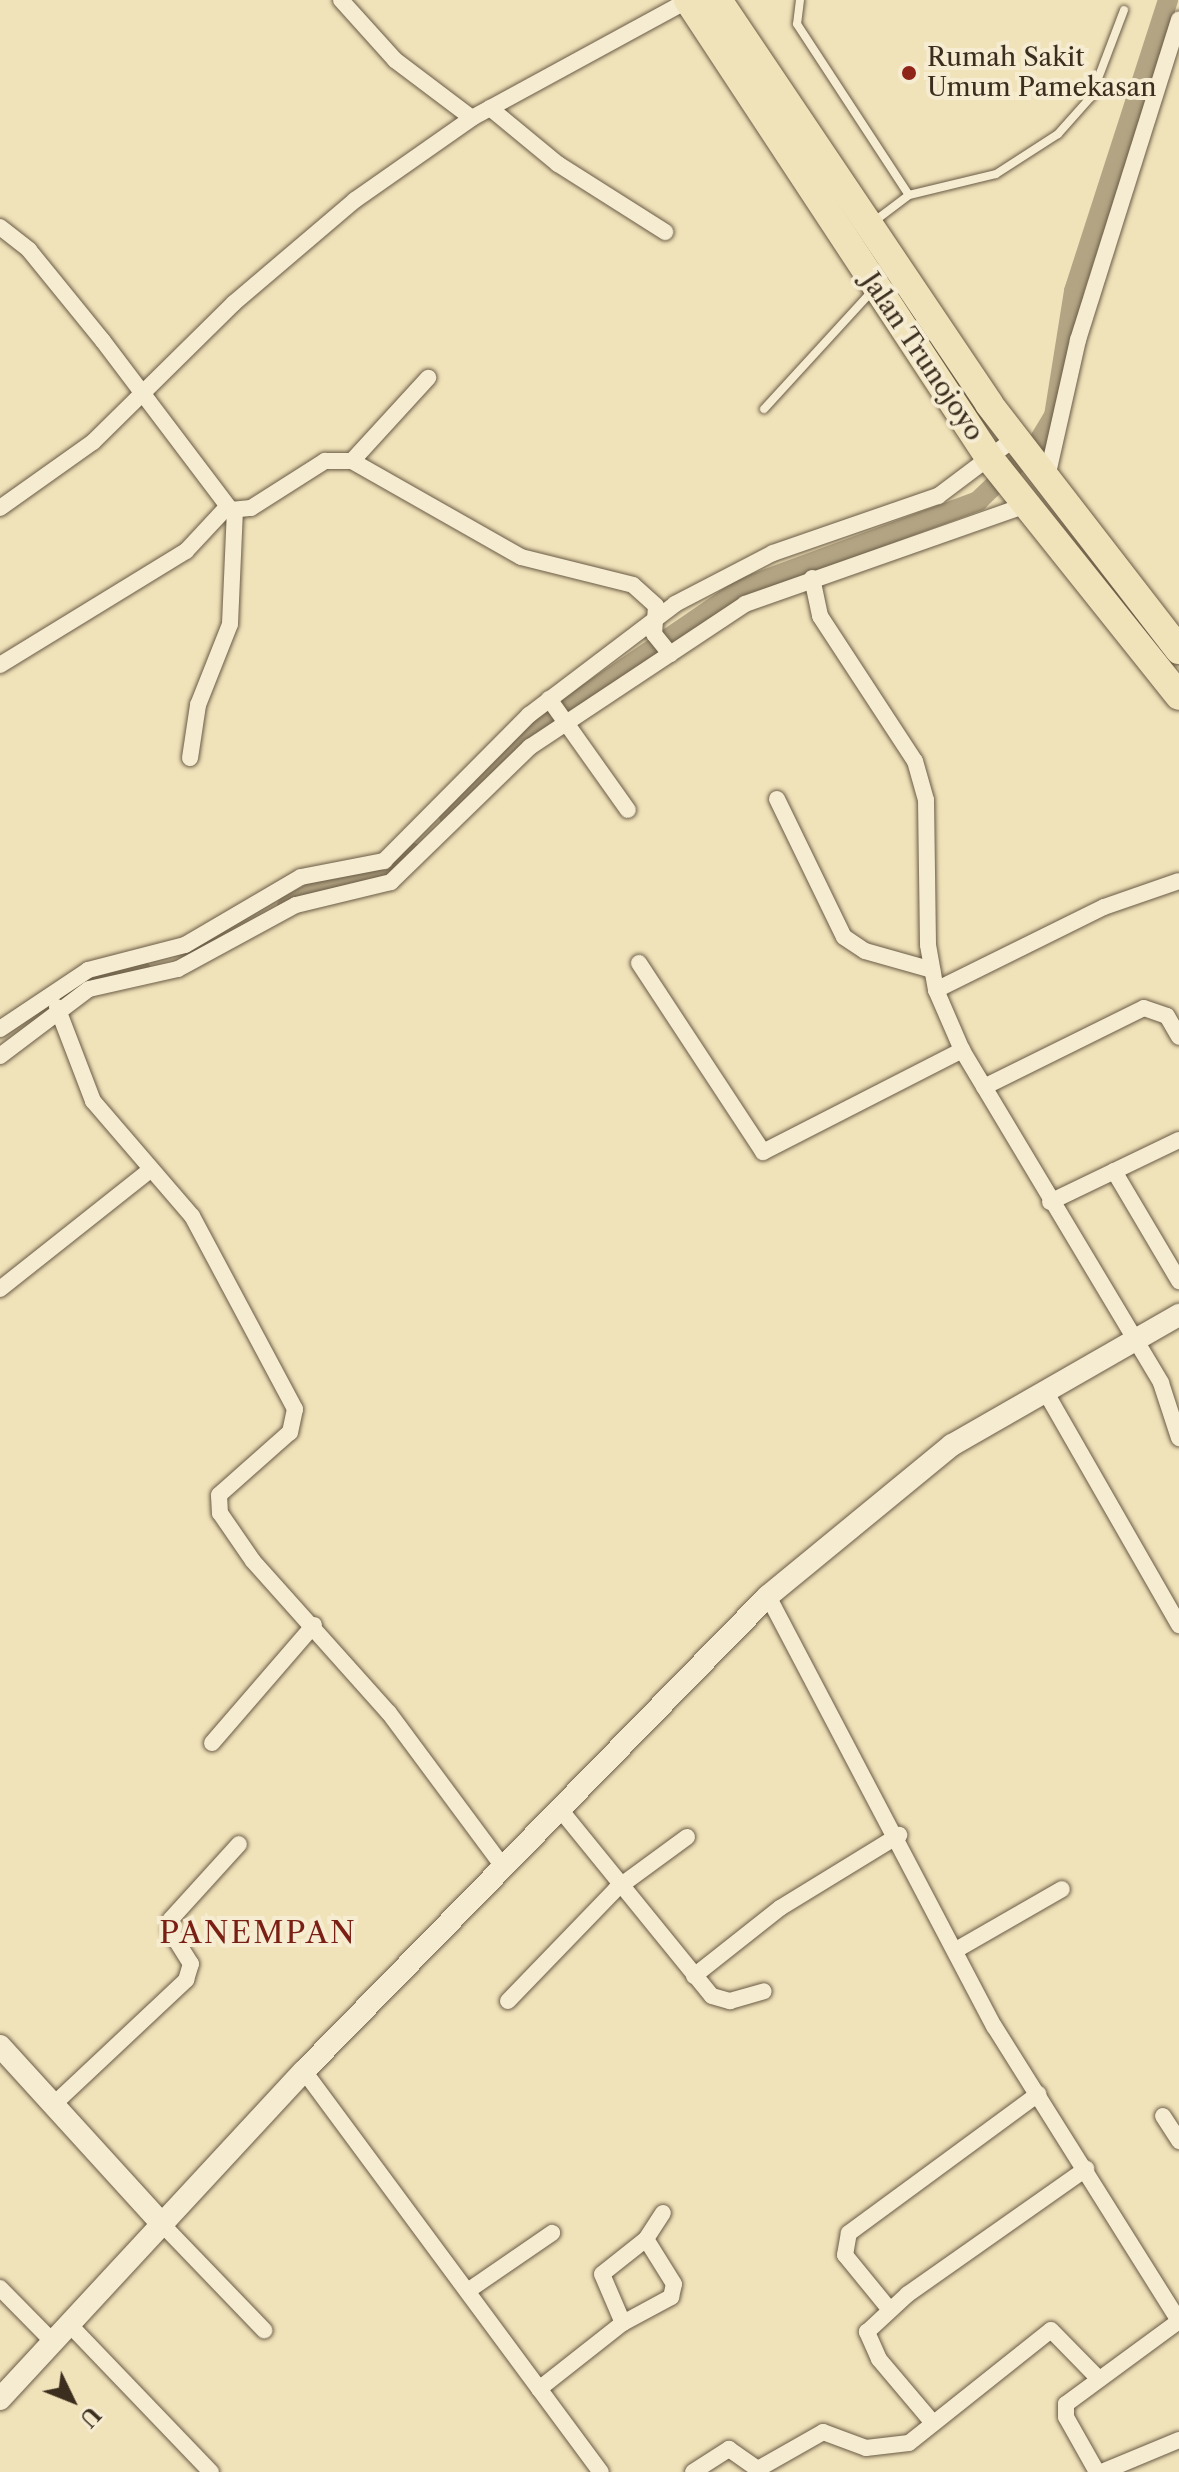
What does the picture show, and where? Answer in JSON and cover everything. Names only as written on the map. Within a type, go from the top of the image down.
[{"type":"highway","name":"Jalan Trunojoyo","points":[[688,0],[856,233]]},
{"type":"highway","name":"Jalan Trunojoyo","points":[[718,0],[1006,480],[1179,696]]},
{"type":"highway","name":"Jalan Trunojoyo","points":[[886,280],[1179,650]]},
{"type":"main road","points":[[0,2399],[304,2071],[768,1596],[952,1445],[1179,1315]]},
{"type":"main road","points":[[0,2046],[161,2223]]},
{"type":"street","points":[[341,0],[395,60],[472,118]]},
{"type":"street","points":[[0,508],[93,442],[141,392],[301,242],[472,118],[688,0]]},
{"type":"street","points":[[0,1056],[88,970],[185,945],[283,886],[328,883],[388,872],[498,773],[559,711],[663,645],[745,604],[812,578],[1006,480],[1029,459],[1078,340],[1179,20]]},
{"type":"street","points":[[490,108],[558,164],[665,232]]},
{"type":"street","points":[[0,227],[29,250],[231,509],[230,624],[198,705],[190,758]]},
{"type":"street","points":[[0,665],[186,551],[231,509],[325,461],[357,454],[428,378]]},
{"type":"street","points":[[357,454],[521,557],[633,585],[653,600],[663,645]]},
{"type":"street","points":[[0,1029],[89,989],[178,969],[328,883],[388,872],[657,616],[773,553],[927,501],[1006,480]]},
{"type":"street","points":[[812,578],[820,616],[915,761],[926,800],[932,970],[936,990],[962,1050],[1133,1343],[1161,1383],[1179,1438]]},
{"type":"street","points":[[559,711],[628,810]]},
{"type":"street","points":[[777,799],[844,937],[865,951],[932,970]]},
{"type":"street","points":[[936,990],[1104,907],[1179,881]]},
{"type":"street","points":[[639,963],[763,1152],[962,1050]]},
{"type":"street","points":[[55,1004],[85,1087],[149,1171],[192,1216],[295,1409],[290,1432],[217,1504],[253,1561],[314,1625],[502,1865]]},
{"type":"street","points":[[984,1087],[1144,1008],[1167,1016],[1179,1037]]},
{"type":"street","points":[[1050,1202],[1179,1140]]},
{"type":"street","points":[[0,1289],[149,1171]]},
{"type":"street","points":[[1114,1171],[1179,1281]]},
{"type":"street","points":[[1045,1391],[1179,1625]]},
{"type":"street","points":[[768,1596],[899,1835],[956,1950],[1038,2094],[1179,2321],[1098,2378],[1063,2410],[1100,2472],[1179,2440]]},
{"type":"street","points":[[212,1743],[314,1625]]},
{"type":"street","points":[[559,1808],[624,1885],[694,1976],[719,2000],[764,1991]]},
{"type":"street","points":[[694,1976],[780,1908],[899,1835]]},
{"type":"street","points":[[508,2001],[624,1885],[687,1837]]},
{"type":"street","points":[[53,2105],[186,1980],[191,1964],[170,1931],[171,1919],[239,1844]]},
{"type":"street","points":[[956,1950],[1062,1889]]},
{"type":"street","points":[[304,2071],[601,2472]]},
{"type":"street","points":[[890,2310],[842,2249],[849,2233],[1038,2094]]},
{"type":"street","points":[[1163,2116],[1179,2141]]},
{"type":"street","points":[[933,2423],[866,2338],[890,2310],[1086,2169]]},
{"type":"street","points":[[623,2323],[602,2274],[646,2239],[663,2213]]},
{"type":"street","points":[[161,2223],[264,2330]]},
{"type":"street","points":[[469,2290],[552,2233]]},
{"type":"street","points":[[539,2389],[623,2323],[665,2302],[674,2289],[646,2239]]},
{"type":"street","points":[[0,2288],[53,2342]]},
{"type":"street","points":[[69,2324],[211,2472]]},
{"type":"street","points":[[693,2472],[729,2449],[758,2469],[823,2432],[893,2448],[933,2423],[1051,2330],[1098,2378]]},
{"type":"lane","points":[[800,0],[797,24],[909,195]]},
{"type":"lane","points":[[856,233],[909,195],[996,174],[1058,134],[1091,97],[1124,10]]},
{"type":"lane","points":[[764,409],[886,280]]},
{"type":"waterway","points":[[449,816],[525,736],[742,588],[978,501],[1037,444],[1054,416],[1074,291],[1168,0]]},
{"type":"waterway","points":[[287,906],[328,884],[370,880],[413,853]]},
{"type":"waterway","points":[[72,995],[99,977],[142,971]]},
{"type":"place","name":"Rumah Sakit Umum Pamekasan","points":[[909,73]]},
{"type":"district","name":"PANEMPAN","points":[[258,1933]]}]
